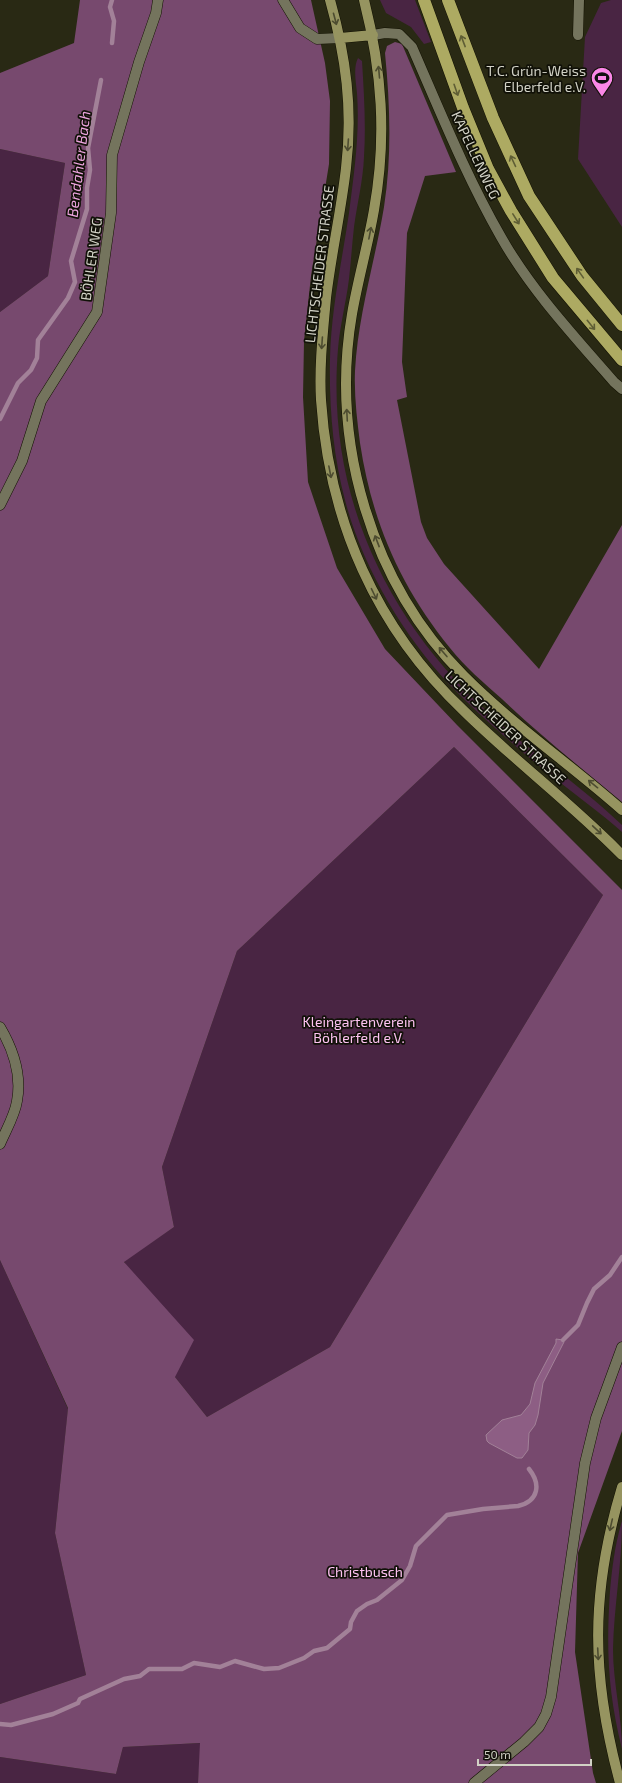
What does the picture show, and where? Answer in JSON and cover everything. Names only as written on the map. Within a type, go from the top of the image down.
[{"type":"highway","points":[[424,0],[462,108],[488,169],[511,211],[553,278],[622,360]]},
{"type":"highway","points":[[448,0],[493,118],[529,196],[582,276],[622,325]]},
{"type":"main road","name":"LICHTSCHEIDER STRASSE","points":[[330,0],[340,38],[348,93],[349,132],[346,168],[326,302],[322,354],[321,398],[324,438],[330,475],[342,522],[355,555],[382,608],[418,663],[463,711],[570,805],[622,856]]},
{"type":"main road","name":"LICHTSCHEIDER STRASSE","points":[[364,0],[378,60],[381,95],[381,148],[374,209],[352,316],[346,369],[348,424],[356,477],[362,500],[393,579],[412,611],[439,648],[462,674],[486,697],[622,810]]},
{"type":"main road","name":"KAPELLENWEG","points":[[340,38],[373,35]]},
{"type":"main road","points":[[620,1783],[600,1683],[598,1618],[606,1545],[622,1487]]},
{"type":"street","name":"BÖHLER WEG","points":[[0,505],[22,461],[41,401],[98,312],[111,213],[112,155],[139,62],[156,13],[158,0]]},
{"type":"street","name":"KAPELLENWEG","points":[[283,0],[300,28],[317,39],[340,38]]},
{"type":"street","points":[[578,35],[579,0]]},
{"type":"street","name":"KAPELLENWEG","points":[[373,35],[385,33],[399,34],[412,47],[466,169],[501,238],[543,299],[622,390]]},
{"type":"street","points":[[0,1026],[12,1047],[17,1063],[18,1081],[17,1100],[0,1144]]},
{"type":"street","points":[[474,1783],[524,1742],[539,1727],[546,1714],[551,1697],[585,1463],[596,1418],[622,1347]]},
{"type":"green space","name":"Christbusch","points":[[80,0],[311,0],[325,63],[330,101],[329,164],[311,276],[304,341],[303,397],[308,482],[337,568],[385,649],[457,725],[622,890],[622,1431],[578,1553],[575,1652],[593,1773],[596,1783],[198,1783],[200,1743],[123,1747],[116,1774],[0,1757],[0,1704],[86,1675],[55,1533],[68,1408],[0,1260],[0,312],[48,276],[65,163],[0,149],[0,73],[74,43]],"holes":[[[454,747],[603,895],[330,1347],[207,1417],[175,1377],[194,1340],[124,1262],[174,1227],[162,1167],[237,951]]]},
{"type":"green space","points":[[380,0],[415,0],[431,42],[424,44],[411,27],[386,13]]},
{"type":"green space","name":"T.C. Grün-Weiss Elberfeld e.V.","points":[[611,0],[622,0],[622,227],[578,159],[585,37],[601,3]]},
{"type":"green space","points":[[395,42],[402,44],[456,172],[425,176],[407,233],[402,362],[407,397],[397,400],[421,522],[427,538],[444,564],[539,669],[622,525],[622,802],[531,726],[475,675],[450,648],[432,625],[403,577],[391,552],[372,500],[360,443],[355,398],[355,371],[367,288],[387,188],[389,130],[385,53],[387,46]]},
{"type":"green space","points":[[358,58],[362,61],[363,73],[365,145],[361,184],[354,227],[349,279],[338,349],[337,402],[342,453],[353,503],[370,550],[393,595],[421,638],[454,678],[491,715],[523,743],[574,783],[622,825],[622,832],[501,733],[474,709],[432,665],[400,622],[386,598],[373,574],[352,525],[337,466],[331,412],[330,359],[332,322],[349,213],[356,153],[358,108],[355,71]]},
{"type":"green space","points":[[0,149],[65,163],[48,276],[0,312]]},
{"type":"green space","name":"Kleingartenverein Böhlerfeld e.V.","points":[[454,747],[603,895],[330,1347],[207,1417],[175,1377],[124,1261],[174,1227],[162,1167],[237,951]]},
{"type":"green space","points":[[0,1260],[68,1409],[55,1533],[86,1675],[0,1704]]},
{"type":"green space","points":[[622,1521],[613,1662],[621,1724],[622,1749],[611,1690],[608,1633],[612,1574]]},
{"type":"green space","points":[[201,1743],[198,1783],[0,1783],[0,1757],[116,1774],[123,1747]]},
{"type":"shaded area","points":[[556,1339],[563,1340],[564,1342],[543,1383],[538,1415],[535,1425],[529,1433],[528,1450],[522,1458],[517,1458],[489,1443],[486,1435],[502,1420],[521,1415],[530,1404],[535,1383],[556,1343]]},
{"type":"waterway","name":"Bendahler Bach","points":[[112,0],[110,7],[114,21],[112,43]]},
{"type":"waterway","name":"Bendahler Bach","points":[[0,419],[18,383],[31,370],[37,358],[38,340],[68,298],[75,282],[71,261],[87,209],[87,188],[90,170],[88,148],[101,80]]},
{"type":"waterway","points":[[563,1340],[578,1325],[594,1289],[610,1275],[622,1257]]},
{"type":"waterway","points":[[0,1724],[11,1725],[53,1714],[78,1703],[80,1699],[124,1679],[140,1676],[149,1669],[182,1669],[194,1663],[220,1667],[235,1661],[264,1669],[279,1668],[304,1658],[314,1651],[327,1648],[350,1629],[351,1622],[357,1611],[367,1604],[377,1600],[402,1580],[410,1566],[416,1546],[447,1515],[483,1509],[518,1506],[525,1504],[530,1500],[534,1496],[536,1486],[533,1475],[529,1469]]},
{"type":"place","name":"T.C. Grün-Weiss Elberfeld e.V.","points":[[602,98]]}]
